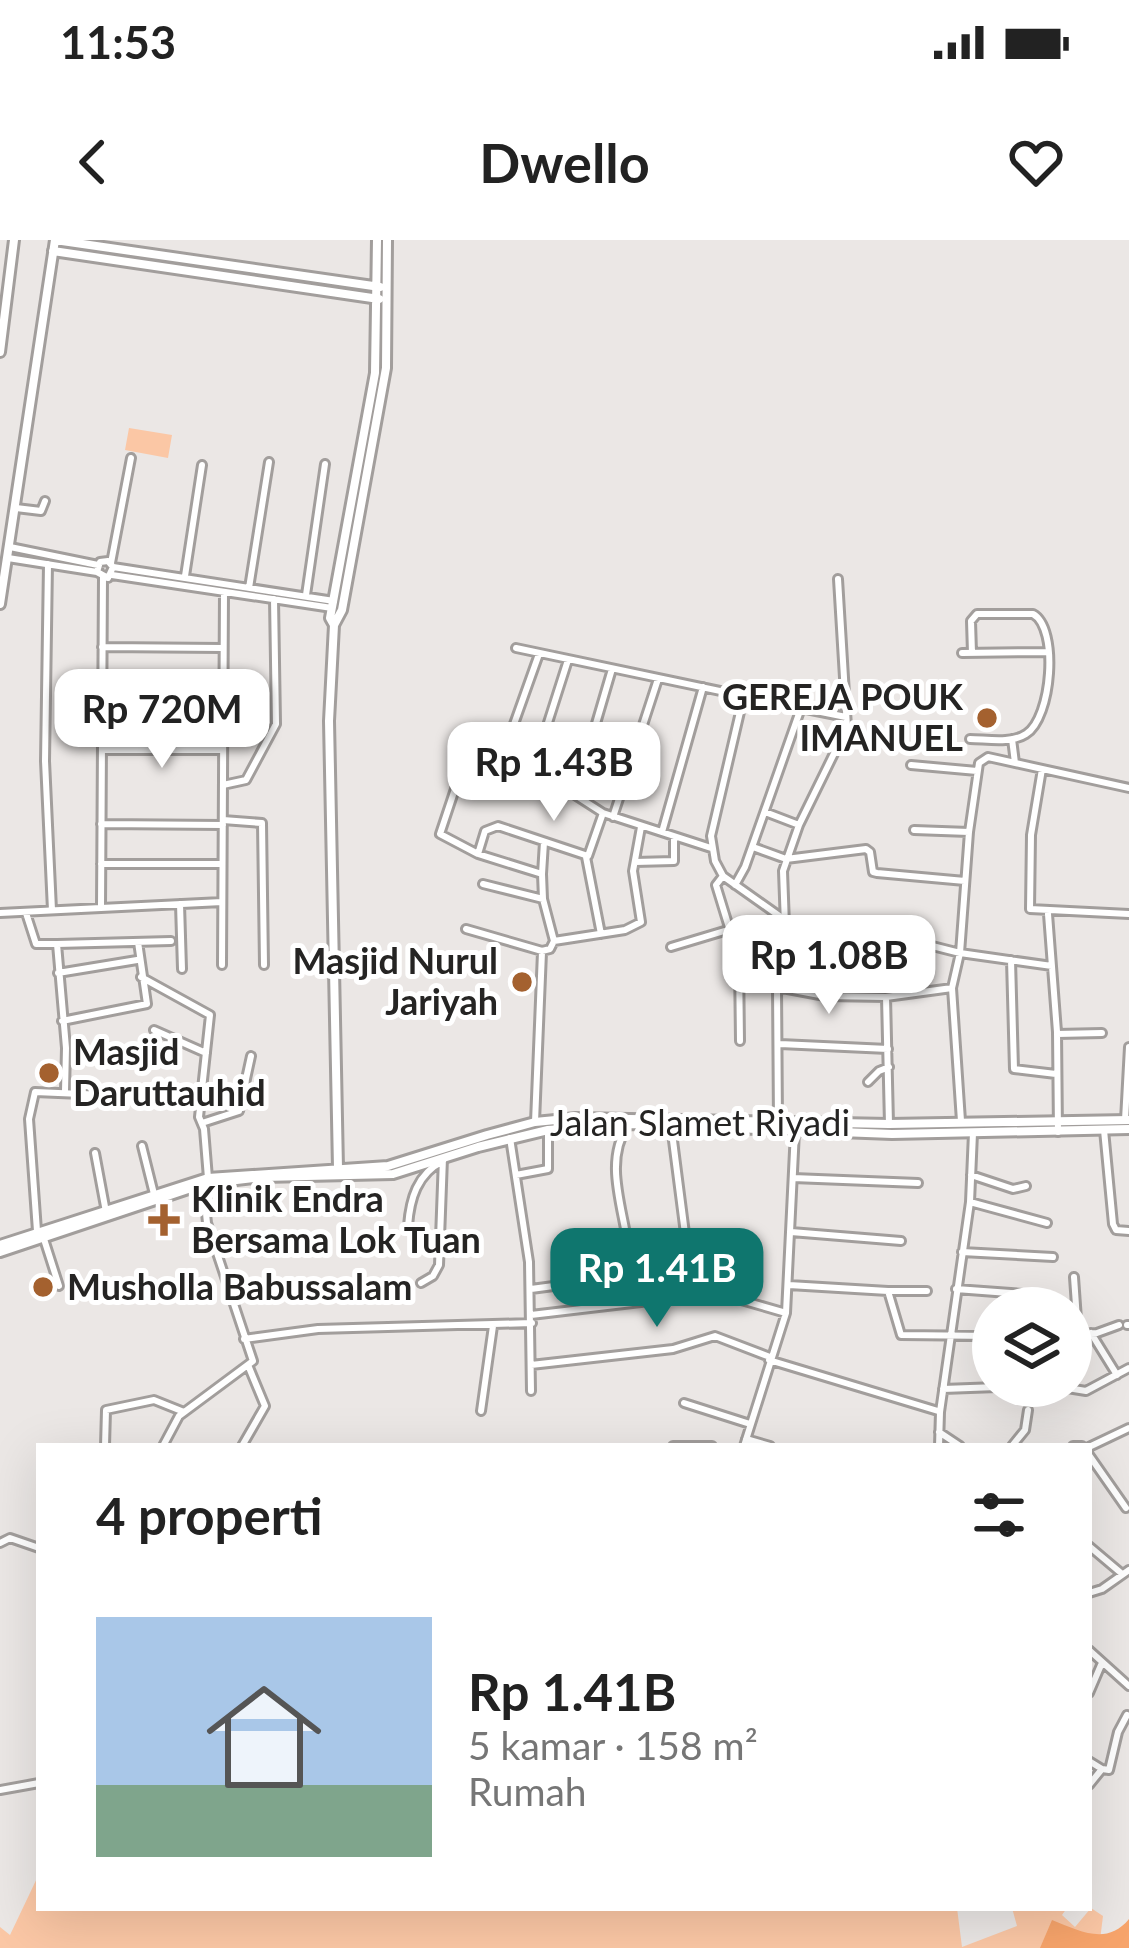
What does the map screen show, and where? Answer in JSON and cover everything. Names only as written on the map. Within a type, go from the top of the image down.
[{"type":"street","points":[[0,347],[5,269],[14,240]]},
{"type":"street","points":[[334,625],[340,618],[375,373],[381,299],[377,240]]},
{"type":"street","points":[[381,287],[387,240]]},
{"type":"street","points":[[54,244],[381,287]]},
{"type":"street","points":[[54,244],[381,299]]},
{"type":"street","points":[[0,604],[54,244]]},
{"type":"street","points":[[101,908],[106,570],[131,458]]},
{"type":"street","points":[[248,592],[269,461]]},
{"type":"street","points":[[185,582],[202,464]]},
{"type":"street","points":[[305,600],[325,464]]},
{"type":"street","points":[[16,508],[41,511],[45,501]]},
{"type":"street","points":[[338,1168],[329,722],[333,605],[350,534]]},
{"type":"street","points":[[9,552],[333,605]]},
{"type":"street","points":[[9,552],[48,564],[106,570]]},
{"type":"street","points":[[48,564],[46,801],[51,823],[52,910]]},
{"type":"street","points":[[779,1126],[777,987],[786,859],[844,736],[838,579]]},
{"type":"street","points":[[185,582],[224,592],[305,600]]},
{"type":"street","points":[[222,965],[224,592]]},
{"type":"street","points":[[223,785],[247,780],[276,724],[274,599]]},
{"type":"street","points":[[970,739],[1026,735],[1044,707],[1046,628],[1033,614],[974,617],[972,653]]},
{"type":"street","points":[[102,647],[223,648]]},
{"type":"street","points":[[516,648],[846,717]]},
{"type":"street","points":[[962,653],[1047,652]]},
{"type":"street","points":[[500,766],[539,654]]},
{"type":"street","points":[[530,779],[568,660]]},
{"type":"street","points":[[575,796],[612,669]]},
{"type":"street","points":[[614,817],[658,679]]},
{"type":"street","points":[[662,832],[703,687]]},
{"type":"street","points":[[744,695],[713,823],[711,848],[723,876],[785,920],[873,931],[960,953],[1052,965]]},
{"type":"street","points":[[102,701],[223,702]]},
{"type":"street","points":[[735,885],[801,708]]},
{"type":"street","points":[[1012,739],[1015,763]]},
{"type":"street","points":[[102,750],[223,750]]},
{"type":"street","points":[[542,874],[478,854],[442,836],[440,827],[467,753],[575,796],[603,813],[711,848]]},
{"type":"street","points":[[961,1121],[952,988],[960,953],[977,771],[984,757],[1129,788]]},
{"type":"street","points":[[911,765],[977,771]]},
{"type":"street","points":[[1042,769],[1034,812],[1029,902],[1033,911],[1129,914]]},
{"type":"street","points":[[765,812],[800,825]]},
{"type":"street","points":[[586,857],[603,813]]},
{"type":"street","points":[[101,824],[262,823],[264,965]]},
{"type":"street","points":[[478,854],[485,831],[502,827],[586,857]]},
{"type":"street","points":[[554,941],[641,922],[634,879],[641,827]]},
{"type":"street","points":[[914,830],[969,832]]},
{"type":"street","points":[[635,862],[674,861],[674,837]]},
{"type":"street","points":[[466,928],[550,949],[554,941],[543,899],[544,842]]},
{"type":"street","points":[[753,847],[786,859],[869,850],[877,874],[965,880]]},
{"type":"street","points":[[586,857],[601,934]]},
{"type":"street","points":[[101,864],[223,864]]},
{"type":"street","points":[[723,876],[716,886],[731,929],[739,974],[740,1041]]},
{"type":"street","points":[[483,884],[543,899]]},
{"type":"street","points":[[0,914],[222,902]]},
{"type":"street","points":[[180,904],[182,969]]},
{"type":"street","points":[[1048,912],[1057,1034],[1057,1127]]},
{"type":"street","points":[[27,913],[35,944],[171,941]]},
{"type":"street","points":[[670,947],[731,929]]},
{"type":"street","points":[[62,1021],[145,1005],[138,942]]},
{"type":"street","points":[[57,944],[66,1048],[64,1091]]},
{"type":"street","points":[[536,1122],[542,950]]},
{"type":"street","points":[[58,973],[139,960]]},
{"type":"street","points":[[1011,960],[1014,1069],[1056,1074]]},
{"type":"street","points":[[739,974],[778,976]]},
{"type":"street","points":[[141,977],[209,1012],[199,1099],[207,1223],[252,1357],[248,1365],[184,1412],[165,1443]]},
{"type":"street","points":[[777,987],[886,997],[952,988]]},
{"type":"street","points":[[886,997],[890,1124]]},
{"type":"street","points":[[154,1030],[206,1053]]},
{"type":"street","points":[[1057,1034],[1102,1033]]},
{"type":"street","points":[[780,1044],[888,1049]]},
{"type":"street","points":[[1128,1123],[1129,1046]]},
{"type":"street","points":[[202,1123],[239,1111],[251,1056]]},
{"type":"street","points":[[868,1082],[889,1067]]},
{"type":"street","points":[[59,1286],[40,1234],[30,1164],[31,1100],[38,1091],[199,1099]]},
{"type":"street","name":"Jalan Slamet Riyadi","points":[[0,1249],[205,1181],[374,1177],[576,1122],[779,1126],[961,1121],[1104,1130],[1128,1123]]},
{"type":"street","name":"Jalan Slamet Riyadi","points":[[106,1212],[205,1181],[405,1162],[536,1122],[973,1133],[1128,1123]]},
{"type":"street","points":[[531,1289],[630,1273],[617,1188],[617,1147],[628,1124]]},
{"type":"street","points":[[670,1125],[687,1249],[727,1255]]},
{"type":"street","points":[[516,1175],[548,1169],[548,1130]]},
{"type":"street","points":[[1104,1130],[1113,1224],[1117,1230],[1129,1231]]},
{"type":"street","points":[[745,1443],[786,1312],[794,1131]]},
{"type":"street","points":[[939,1443],[942,1389],[970,1202],[973,1133]]},
{"type":"street","points":[[510,1138],[531,1289],[531,1391]]},
{"type":"street","points":[[142,1146],[154,1194]]},
{"type":"street","points":[[95,1153],[106,1212]]},
{"type":"street","points":[[408,1226],[410,1195],[430,1168],[443,1160]]},
{"type":"street","points":[[421,1283],[439,1265],[443,1160]]},
{"type":"street","points":[[971,1175],[1013,1189],[1026,1186]]},
{"type":"street","points":[[793,1178],[918,1183]]},
{"type":"street","points":[[970,1202],[1047,1223]]},
{"type":"street","points":[[791,1232],[901,1241]]},
{"type":"street","points":[[577,1235],[582,1282]]},
{"type":"street","points":[[962,1252],[1053,1257]]},
{"type":"street","points":[[1074,1277],[1074,1287]]},
{"type":"street","points":[[789,1285],[927,1292]]},
{"type":"street","points":[[956,1289],[972,1290]]},
{"type":"street","points":[[888,1291],[898,1333],[972,1336]]},
{"type":"street","points":[[244,1339],[318,1329],[493,1326],[717,1294],[786,1312]]},
{"type":"street","points":[[1092,1333],[1125,1325]]},
{"type":"street","points":[[481,1411],[493,1326]]},
{"type":"street","points":[[1092,1335],[1117,1375]]},
{"type":"street","points":[[531,1365],[655,1352],[715,1336],[940,1412]]},
{"type":"street","points":[[244,1443],[265,1406],[248,1365]]},
{"type":"street","points":[[1092,1388],[1129,1368]]},
{"type":"street","points":[[942,1389],[972,1388]]},
{"type":"street","points":[[105,1443],[106,1410],[154,1400],[184,1412]]},
{"type":"street","points":[[684,1403],[750,1424]]},
{"type":"street","points":[[1014,1443],[1025,1430],[1028,1410]]},
{"type":"street","points":[[1092,1446],[1129,1427]]},
{"type":"street","points":[[939,1432],[956,1443]]},
{"type":"street","points":[[1092,1457],[1126,1508]]},
{"type":"street","points":[[0,1543],[10,1538],[36,1547]]},
{"type":"street","points":[[1092,1548],[1125,1572],[1092,1592]]},
{"type":"street","points":[[1092,1654],[1129,1686]]},
{"type":"street","points":[[1092,1686],[1101,1665]]},
{"type":"street","points":[[1092,1763],[1109,1770],[1127,1715]]},
{"type":"street","points":[[1092,1781],[1102,1769]]},
{"type":"street","points":[[0,1790],[36,1784]]},
{"type":"shaded area","points":[[129,428],[172,435],[168,458],[125,450]]},
{"type":"shaded area","points":[[36,1880],[36,1911],[957,1911],[962,1947],[1017,1926],[1013,1911],[1065,1911],[1062,1915],[1075,1927],[1092,1909],[1103,1916],[1099,1948],[0,1948],[0,1927],[10,1935]]},
{"type":"shaded area","points":[[1129,1919],[1129,1948],[1040,1948],[1052,1920],[1102,1934]]},
{"type":"place","name":"GEREJA POUK IMANUEL","points":[[987,718]]},
{"type":"place","name":"Masjid Nurul Jariyah","points":[[522,982]]},
{"type":"place","name":"Masjid Daruttauhid","points":[[49,1073]]},
{"type":"place","name":"Klinik Endra Bersama Lok Tuan","points":[[164,1220]]},
{"type":"place","name":"Musholla Babussalam","points":[[43,1287]]}]
